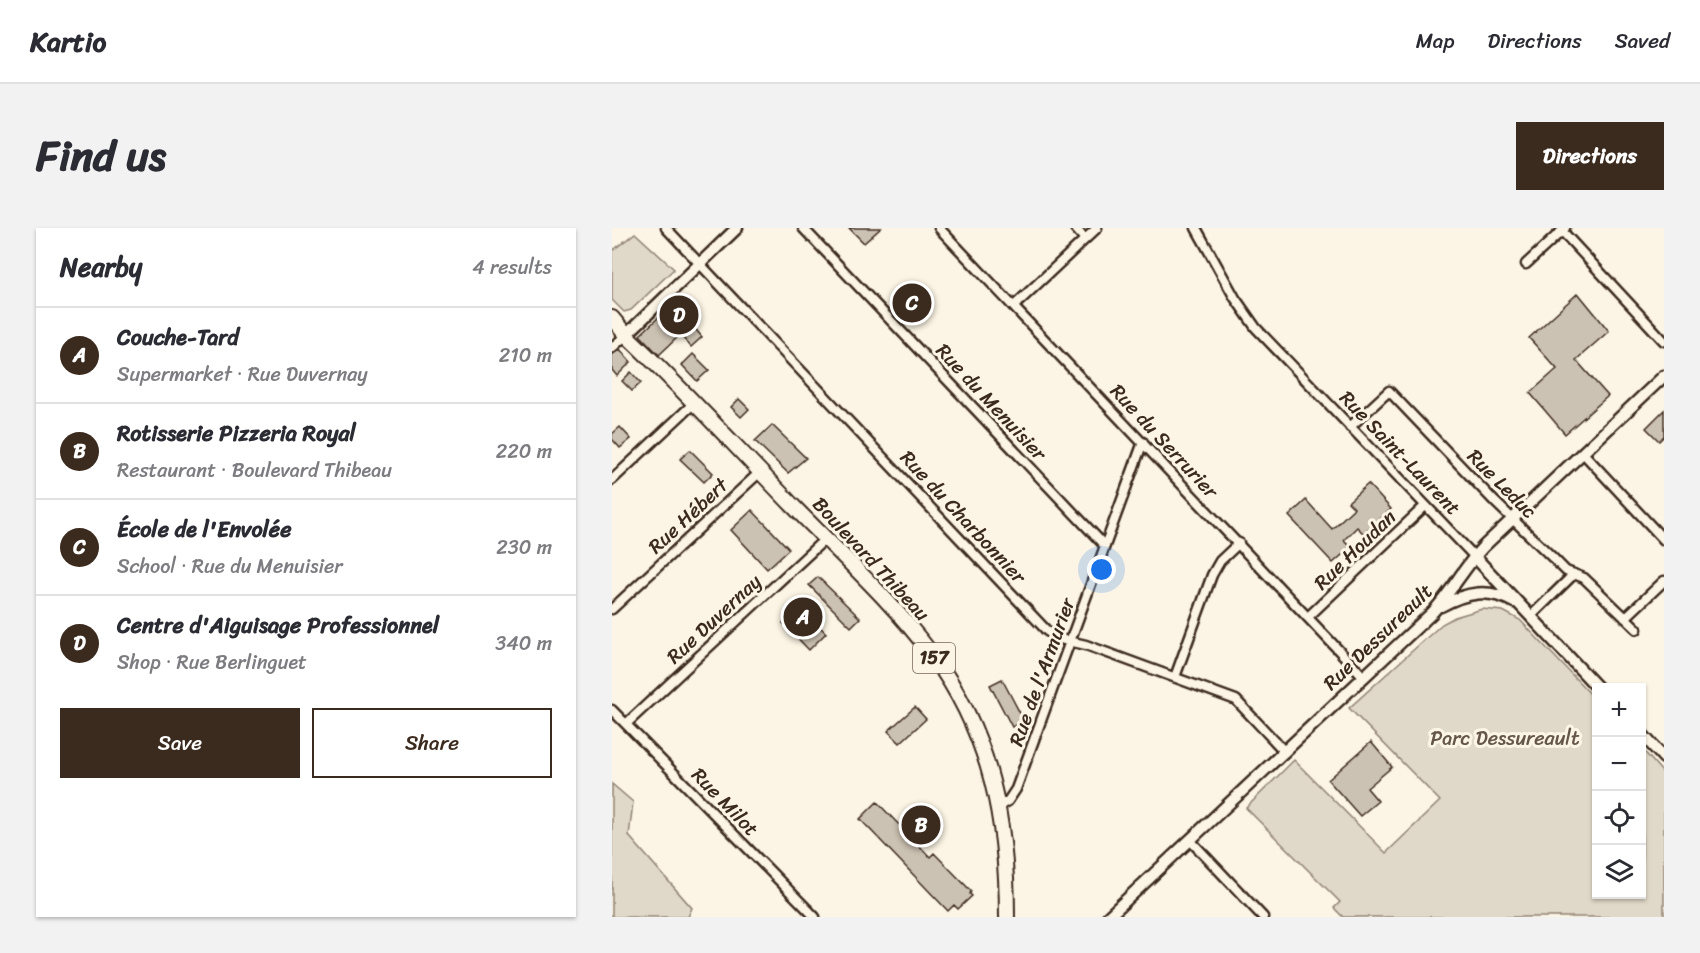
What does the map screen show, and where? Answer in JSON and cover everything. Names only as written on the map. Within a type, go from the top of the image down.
[{"type":"main road","name":"Boulevard Thibeau","points":[[612,318],[905,622],[944,673],[977,738],[999,806],[1006,853],[1007,917]]},
{"type":"street","name":"Rue du Charbonnier","points":[[666,228],[1047,631],[1060,639],[1174,677],[1239,702],[1285,752]]},
{"type":"street","points":[[612,348],[737,228]]},
{"type":"street","name":"Rue du Menuisier","points":[[803,228],[1105,546]]},
{"type":"street","name":"Rue du Serrurier","points":[[939,228],[1365,676]]},
{"type":"street","points":[[1075,228],[1085,239]]},
{"type":"street","points":[[1014,306],[1096,228]]},
{"type":"street","name":"Rue Saint-Laurent","points":[[1197,228],[1246,316],[1594,683]]},
{"type":"street","points":[[1526,264],[1564,229],[1664,341]]},
{"type":"street","name":"Rue Dessureault","points":[[1114,915],[1190,840],[1436,609],[1474,556],[1664,376]]},
{"type":"street","name":"Rue Leduc","points":[[1350,427],[1389,391],[1487,494],[1566,571],[1584,578],[1636,629]]},
{"type":"street","points":[[612,480],[694,403]]},
{"type":"street","name":"Rue de l'Armurier","points":[[999,806],[1008,801],[1016,789],[1143,442]]},
{"type":"street","points":[[1583,453],[1664,540]]},
{"type":"street","name":"Rue Hébert","points":[[612,609],[760,472]]},
{"type":"street","name":"Rue Houdan","points":[[1308,617],[1425,506]]},
{"type":"street","name":"Rue Duvernay","points":[[626,724],[825,539]]},
{"type":"street","points":[[1174,677],[1212,574],[1220,561],[1239,543]]},
{"type":"street","points":[[1436,609],[1453,600],[1477,593],[1500,596],[1527,612],[1575,574]]},
{"type":"street","points":[[1625,618],[1664,580]]},
{"type":"street","name":"Rue Milot","points":[[612,710],[815,917]]},
{"type":"street","points":[[1644,737],[1664,758]]},
{"type":"street","points":[[1190,840],[1263,917]]},
{"type":"green space","points":[[635,233],[674,269],[631,310],[624,312],[612,300],[612,251]]},
{"type":"green space","name":"Parc Dessureault","points":[[1482,609],[1503,611],[1520,620],[1592,696],[1592,899],[1646,899],[1646,754],[1664,774],[1664,917],[1343,917],[1334,908],[1340,902],[1246,808],[1294,760],[1386,853],[1440,801],[1349,708],[1442,624],[1455,617]]},
{"type":"green space","points":[[612,784],[633,802],[629,836],[692,908],[688,917],[612,917]]},
{"type":"building","points":[[849,228],[881,228],[864,243]]},
{"type":"building","points":[[1578,293],[1609,331],[1576,360],[1608,396],[1565,434],[1530,393],[1557,369],[1529,338]]},
{"type":"building","points":[[678,298],[696,316],[680,331],[662,314]]},
{"type":"building","points":[[660,316],[680,335],[659,355],[640,335]]},
{"type":"building","points":[[692,325],[702,337],[691,347],[680,335]]},
{"type":"building","points":[[618,347],[631,362],[617,376],[612,370],[612,353]]},
{"type":"building","points":[[693,354],[709,370],[697,381],[682,365]]},
{"type":"building","points":[[631,372],[641,383],[632,391],[622,381]]},
{"type":"building","points":[[739,399],[749,409],[741,417],[731,407]]},
{"type":"building","points":[[1664,410],[1664,436],[1659,441],[1646,428]]},
{"type":"building","points":[[772,425],[806,458],[788,473],[755,441]]},
{"type":"building","points":[[620,427],[631,439],[620,448],[612,439],[612,434]]},
{"type":"building","points":[[690,450],[713,473],[704,482],[680,459]]},
{"type":"building","points":[[1368,484],[1391,509],[1364,534],[1357,527],[1344,540],[1351,547],[1333,563],[1289,516],[1306,500],[1332,529],[1354,508],[1348,502]]},
{"type":"building","points":[[752,510],[789,549],[767,569],[731,530]]},
{"type":"building","points":[[818,577],[860,618],[851,627],[809,585]]},
{"type":"building","points":[[800,607],[826,633],[809,650],[783,623]]},
{"type":"building","points":[[1002,679],[1024,721],[1012,727],[990,685]]},
{"type":"building","points":[[915,707],[926,719],[900,743],[888,731]]},
{"type":"building","points":[[1371,742],[1392,767],[1367,788],[1378,801],[1360,816],[1328,780]]},
{"type":"building","points":[[877,802],[930,857],[934,853],[971,891],[972,896],[958,909],[954,905],[948,911],[860,819]]},
{"type":"place","name":"École de l'Envolée","points":[[912,303]]},
{"type":"place","name":"Centre d'Aiguisage Professionnel","points":[[679,315]]},
{"type":"place","name":"Couche-Tard","points":[[803,617]]},
{"type":"place","name":"Rotisserie Pizzeria Royal","points":[[921,825]]}]
